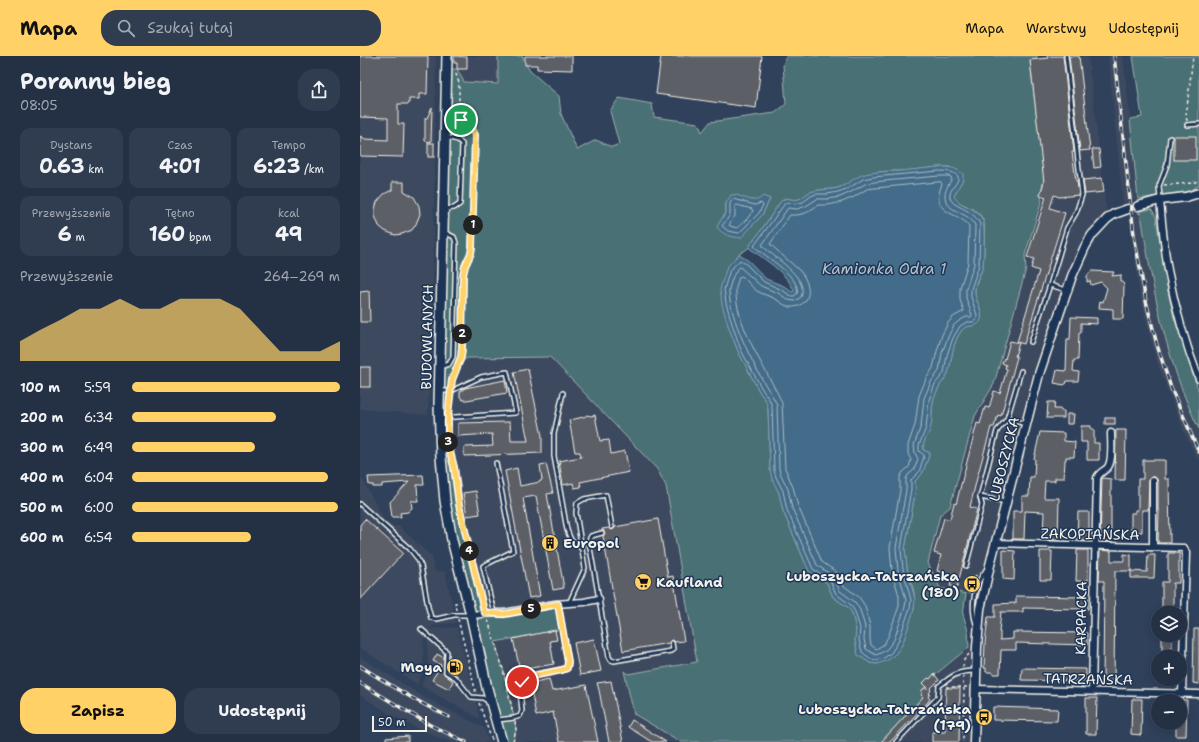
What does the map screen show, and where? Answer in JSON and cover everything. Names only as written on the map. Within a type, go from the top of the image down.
[{"type":"main road","name":"BUDOWLANYCH","points":[[447,56],[440,367],[440,391],[444,418],[441,468],[452,540],[502,742]]},
{"type":"street","points":[[1138,206],[1160,200],[1195,195]]},
{"type":"street","points":[[1160,200],[1168,269],[1178,315],[1199,379]]},
{"type":"street","name":"LUBOSZYCKA","points":[[974,742],[973,688],[976,671],[978,628],[984,590],[1039,374],[1067,291],[1085,247],[1092,235],[1107,219],[1114,214],[1128,209]]},
{"type":"street","name":"KARPACKA","points":[[1092,691],[1097,478],[1099,473],[1106,469],[1111,463],[1110,433]]},
{"type":"street","points":[[1153,481],[1153,547]]},
{"type":"street","name":"ZAKOPIAŃSKA","points":[[996,543],[1184,548],[1186,553],[1182,694]]},
{"type":"street","points":[[471,615],[485,613],[504,614],[558,604],[599,599]]},
{"type":"street","name":"TATRZAŃSKA","points":[[973,688],[1182,694]]},
{"type":"street","name":"TATRZAŃSKA","points":[[1187,694],[1199,694]]},
{"type":"lane","points":[[1031,342],[1067,228],[1076,213],[1082,194],[1066,56]]},
{"type":"lane","points":[[1187,125],[1199,124]]},
{"type":"lane","points":[[444,210],[454,208],[460,204],[462,144],[458,140],[445,136]]},
{"type":"lane","points":[[1160,200],[1159,186],[1167,165],[1170,138]]},
{"type":"lane","points":[[1050,285],[1067,291]]},
{"type":"lane","points":[[966,566],[982,505],[980,497],[997,431],[1007,419],[1020,371]]},
{"type":"lane","points":[[440,391],[451,391],[481,377],[507,372],[516,414],[444,418]]},
{"type":"lane","points":[[563,394],[554,434],[554,456],[567,530],[571,540],[582,549]]},
{"type":"lane","points":[[1007,419],[1026,424]]},
{"type":"lane","points":[[494,613],[483,566],[512,551],[496,462]]},
{"type":"lane","points":[[569,603],[585,568],[576,507],[577,503],[584,499],[606,495],[612,527]]},
{"type":"lane","points":[[980,497],[1007,502]]},
{"type":"lane","points":[[360,504],[410,549],[417,558],[421,566],[431,618],[437,619],[457,615],[471,615]]},
{"type":"lane","points":[[602,533],[591,536],[589,542],[609,657],[614,661],[671,651],[673,649],[672,643]]},
{"type":"lane","points":[[496,720],[520,716],[522,711],[520,691],[522,682],[527,677],[567,668],[568,662],[558,604]]},
{"type":"lane","points":[[421,629],[447,652],[446,672],[456,678],[471,697],[483,698],[491,702]]},
{"type":"lane","points":[[896,742],[938,697],[939,686],[957,673],[963,671],[976,671]]},
{"type":"path","points":[[1187,125],[1186,116],[1193,56]]},
{"type":"path","points":[[444,418],[451,391],[452,380],[459,365],[462,348],[463,271],[472,247],[475,135],[472,129],[461,120],[459,115],[459,83],[454,70]]},
{"type":"path","points":[[1159,186],[1193,183],[1199,180]]},
{"type":"path","points":[[449,447],[454,467],[459,505],[483,607],[503,670],[514,718],[516,730],[513,742]]},
{"type":"path","points":[[970,595],[968,590],[970,580],[976,575]]},
{"type":"path","points":[[457,615],[477,698],[491,738],[495,742]]},
{"type":"path","points":[[963,742],[963,662],[970,653],[970,650]]},
{"type":"path","points":[[939,686],[973,688]]},
{"type":"shaded area","points":[[360,56],[436,56],[433,280],[428,415],[360,409]]},
{"type":"shaded area","points":[[454,56],[498,56],[498,84],[464,82],[454,63]]},
{"type":"shaded area","points":[[1037,56],[1088,56],[1107,219],[1092,235],[1047,350],[990,565],[982,575],[975,596],[940,588],[927,563],[940,515],[950,506],[975,416],[994,384],[1026,269],[1025,255],[1042,200],[1040,195],[1044,179],[1030,60],[1037,60]]},
{"type":"shaded area","points":[[1108,56],[1123,56],[1130,119],[1138,199],[1123,203]]},
{"type":"shaded area","points":[[1141,214],[1155,294],[1167,344],[1175,370],[1199,429],[1199,462],[1184,432],[1166,386],[1156,359],[1150,336],[1139,290],[1129,216]]},
{"type":"shaded area","points":[[550,357],[657,469],[666,486],[697,663],[628,674],[624,672],[634,714],[681,742],[513,742],[516,730],[515,722],[495,641],[562,629],[485,613],[459,505],[448,444],[448,415],[452,380],[459,365],[467,358]]},
{"type":"shaded area","points":[[360,479],[362,479],[384,519],[391,525],[400,527],[432,557],[435,572],[445,571],[456,623],[435,625],[428,629],[457,627],[475,696],[479,718],[421,686],[428,671],[427,630],[424,637],[423,671],[417,684],[360,648]]},
{"type":"shaded area","points":[[969,647],[977,647],[974,742],[881,742],[909,711],[921,695],[921,691],[930,679]]},
{"type":"shaded area","points":[[360,657],[424,697],[484,728],[489,742],[450,742],[416,728],[360,695]]},
{"type":"green space","points":[[498,56],[523,56],[523,59],[530,71],[559,96],[561,114],[577,150],[596,140],[612,147],[619,144],[610,111],[619,98],[652,104],[654,117],[698,123],[702,132],[710,122],[775,113],[786,104],[783,65],[786,56],[1037,56],[1037,60],[1030,61],[1044,179],[1040,195],[1042,200],[1025,255],[1026,269],[994,384],[975,416],[950,507],[940,515],[928,563],[940,588],[966,594],[963,614],[968,631],[969,647],[930,679],[921,691],[923,693],[921,695],[923,697],[881,742],[681,742],[634,714],[624,671],[628,674],[697,662],[666,486],[657,469],[550,357],[467,358],[459,365],[452,380],[448,415],[448,444],[459,505],[483,609],[485,613],[558,604],[563,629],[495,642],[503,669],[516,730],[513,742],[502,742],[491,702],[442,473],[446,69],[457,69],[464,82],[498,84]],"holes":[[[950,167],[963,179],[953,196],[956,200],[978,213],[982,217],[984,223],[983,266],[975,289],[976,297],[981,310],[981,317],[980,321],[976,325],[964,328],[956,340],[948,373],[939,387],[934,399],[931,423],[923,447],[923,450],[930,453],[922,474],[915,481],[916,488],[905,549],[907,568],[914,592],[914,609],[902,645],[877,664],[870,663],[858,655],[855,640],[856,629],[852,613],[849,608],[833,597],[827,583],[805,562],[783,511],[779,493],[770,470],[768,408],[766,401],[759,391],[738,351],[728,325],[739,254],[748,248],[781,201],[785,198],[796,200],[814,191],[838,188],[872,173]],[[734,195],[756,201],[770,199],[762,215],[741,237],[719,223],[726,213],[726,203]]]},
{"type":"green space","points":[[1133,56],[1199,56],[1199,185],[1191,190],[1138,199],[1130,119],[1142,117]]},
{"type":"green space","points":[[1151,209],[1156,217],[1167,287],[1174,318],[1199,392],[1199,429],[1187,404],[1169,351],[1155,296],[1141,214],[1138,213]]},
{"type":"water","name":"Kamionka Odra 1","points":[[939,167],[952,168],[963,174],[963,179],[954,196],[956,200],[977,212],[983,221],[983,266],[975,286],[976,297],[981,310],[981,318],[978,324],[964,328],[956,340],[948,373],[934,397],[931,427],[923,447],[923,450],[930,453],[922,474],[915,481],[916,488],[905,549],[907,568],[915,600],[914,609],[902,645],[894,656],[877,664],[870,663],[858,655],[855,640],[856,629],[852,613],[849,608],[833,597],[827,583],[809,571],[783,511],[779,493],[772,479],[770,470],[768,408],[766,401],[759,391],[738,351],[728,325],[722,304],[720,289],[727,267],[739,254],[750,262],[766,279],[784,286],[792,292],[794,291],[791,284],[781,272],[749,248],[781,201],[786,198],[796,200],[814,191],[838,188],[859,176],[876,172],[904,171]]},
{"type":"water","points":[[731,195],[751,200],[759,199],[763,196],[770,199],[762,215],[741,238],[724,234],[717,227],[726,213],[726,203]]},
{"type":"building","points":[[360,56],[428,56],[427,94],[419,94],[419,99],[409,99],[409,104],[398,104],[398,124],[404,124],[403,157],[360,156],[360,136],[365,139],[388,140],[388,118],[360,117]]},
{"type":"building","points":[[454,56],[467,57],[467,69],[457,69],[457,63],[454,63]]},
{"type":"building","points":[[525,56],[572,56],[572,70],[537,69],[537,65],[525,65]]},
{"type":"building","points":[[661,56],[762,56],[756,108],[656,94]]},
{"type":"building","points":[[1047,56],[1063,56],[1074,152],[1072,152],[1079,195],[1059,197],[1054,195],[1050,208],[1065,213],[1024,344],[1017,342],[1039,271],[1031,268],[1034,259],[1027,257],[1046,197],[1040,195],[1044,182],[1030,60],[1048,58]]},
{"type":"building","points":[[1069,56],[1079,56],[1090,150],[1080,151]]},
{"type":"building","points":[[432,107],[431,142],[425,141],[425,118],[427,118]]},
{"type":"building","points":[[1174,136],[1196,136],[1196,160],[1174,160]]},
{"type":"building","points":[[428,143],[434,143],[434,157],[428,157]]},
{"type":"building","points":[[1092,149],[1099,149],[1101,167],[1094,168]]},
{"type":"building","points":[[1102,178],[1104,192],[1085,194],[1083,180]]},
{"type":"building","points":[[392,182],[404,182],[404,191],[414,197],[419,206],[420,214],[412,230],[395,235],[385,231],[379,226],[375,216],[377,202],[384,194],[392,190]]},
{"type":"building","points":[[1091,271],[1114,272],[1112,276],[1121,275],[1121,282],[1123,282],[1124,286],[1123,319],[1113,319],[1113,309],[1099,308],[1100,301],[1103,302],[1107,288],[1101,282],[1091,285],[1090,281],[1087,282],[1087,276]]},
{"type":"building","points":[[369,291],[370,322],[360,322],[360,292]]},
{"type":"building","points":[[1071,317],[1097,318],[1097,324],[1081,323],[1078,360],[1074,360],[1073,371],[1079,372],[1078,381],[1067,381],[1064,385],[1054,383],[1057,370],[1066,371],[1067,339],[1070,339]]},
{"type":"building","points":[[1010,341],[1019,343],[1015,356],[1017,357],[1001,416],[998,415],[994,427],[991,427],[977,478],[970,507],[977,509],[957,587],[950,586],[953,575],[937,571],[941,555],[934,553],[944,518],[950,519],[954,503],[956,504],[977,423],[980,424],[985,407],[989,408],[994,391],[1000,393],[1007,369],[1005,368],[1006,365],[1002,363],[1004,358],[1005,359]]},
{"type":"building","points":[[360,367],[370,367],[370,387],[360,387]]},
{"type":"building","points":[[528,369],[542,436],[542,453],[464,456],[464,447],[493,446],[492,434],[458,436],[458,423],[510,422],[511,441],[528,441],[514,372]]},
{"type":"building","points":[[505,380],[507,393],[467,400],[463,400],[460,397],[460,392],[465,388]]},
{"type":"building","points":[[1048,402],[1055,402],[1054,409],[1061,409],[1061,411],[1064,411],[1064,418],[1047,418]]},
{"type":"building","points":[[1067,414],[1074,414],[1073,424],[1067,424]]},
{"type":"building","points":[[587,415],[595,415],[600,441],[609,440],[611,454],[625,451],[629,472],[580,482],[581,487],[574,488],[573,483],[563,485],[559,461],[581,457],[580,452],[575,452],[569,420]]},
{"type":"building","points":[[1105,418],[1115,418],[1115,424],[1105,424]]},
{"type":"building","points":[[1081,426],[1091,426],[1091,429],[1094,429],[1094,443],[1099,443],[1099,460],[1087,460],[1087,442],[1081,442]]},
{"type":"building","points":[[1116,430],[1126,430],[1125,480],[1115,480]]},
{"type":"building","points":[[1040,432],[1064,433],[1064,441],[1075,442],[1074,457],[1066,457],[1065,460],[1064,478],[1055,478],[1055,481],[1045,481],[1044,498],[1059,498],[1058,540],[1043,539],[1044,512],[1025,511],[1024,539],[1013,539],[1013,511],[1022,511],[1022,496],[1029,496],[1030,477],[1034,477],[1034,459]]},
{"type":"building","points":[[1143,460],[1165,460],[1165,479],[1169,479],[1170,543],[1158,543],[1158,481],[1155,477],[1151,477],[1149,481],[1148,510],[1142,510],[1142,532],[1131,532],[1131,513],[1135,513],[1135,510],[1138,510],[1138,479],[1143,479]]},
{"type":"building","points":[[546,464],[553,493],[547,494],[564,588],[553,590],[536,496],[523,498],[540,596],[529,598],[505,471],[517,468],[520,486],[540,482],[542,480],[540,465]]},
{"type":"building","points":[[423,475],[424,485],[417,485],[418,501],[411,501],[412,508],[408,512],[400,513],[401,517],[392,517],[390,502],[409,482],[382,484],[382,487],[373,487],[373,485],[369,485],[368,477]]},
{"type":"building","points":[[1102,478],[1111,479],[1111,542],[1100,541]]},
{"type":"building","points":[[476,491],[480,514],[467,516],[463,493]]},
{"type":"building","points":[[1078,512],[1089,512],[1089,541],[1077,541]]},
{"type":"building","points":[[365,519],[403,553],[360,600],[360,525]]},
{"type":"building","name":"Kaufland","points":[[658,519],[668,577],[673,576],[684,641],[675,642],[671,640],[669,643],[623,651],[603,536],[605,533],[602,529],[609,528],[612,530],[615,527]]},
{"type":"building","points":[[1003,550],[1015,551],[1014,580],[1003,579]]},
{"type":"building","points":[[1077,550],[1088,550],[1088,581],[1076,581]]},
{"type":"building","points":[[1100,550],[1111,551],[1111,561],[1124,561],[1124,554],[1131,555],[1131,571],[1115,571],[1114,682],[1103,681],[1104,581],[1099,581]]},
{"type":"building","points":[[1040,551],[1052,551],[1051,580],[1040,580]]},
{"type":"building","points":[[1168,553],[1179,553],[1179,583],[1173,583],[1173,606],[1162,606],[1162,582],[1168,582]]},
{"type":"building","points":[[1148,555],[1155,555],[1154,578],[1131,578],[1131,571],[1147,572]]},
{"type":"building","points":[[1016,596],[1088,597],[1088,609],[1023,608],[1023,612],[1001,612],[999,632],[1000,640],[1013,639],[1013,632],[1087,633],[1087,645],[1016,643],[1016,650],[1001,650],[1000,674],[986,672],[986,668],[984,668],[988,617],[995,617],[995,604],[1016,603]]},
{"type":"building","points":[[1194,629],[1199,629],[1199,684],[1193,683]]},
{"type":"building","points":[[555,630],[557,640],[550,641],[554,664],[520,670],[513,639]]},
{"type":"building","points":[[594,639],[601,671],[580,675],[574,643]]},
{"type":"building","points":[[1162,642],[1172,642],[1172,650],[1162,650]]},
{"type":"building","points":[[437,654],[444,658],[444,674],[453,681],[449,689],[432,680],[441,665],[433,661]]},
{"type":"building","points":[[450,661],[459,665],[455,674],[449,670]]},
{"type":"building","points":[[1022,668],[1086,669],[1086,681],[1021,680]]},
{"type":"building","points":[[934,674],[939,680],[930,689],[931,691],[928,697],[930,699],[928,702],[890,742],[881,742],[923,697],[921,695],[923,693],[921,691],[928,688],[923,683],[928,678],[930,679]]},
{"type":"building","points":[[549,679],[552,691],[586,685],[598,742],[559,742],[553,712],[536,716],[530,683]]},
{"type":"building","points":[[611,681],[623,742],[609,742],[597,683]]},
{"type":"building","points":[[946,688],[960,688],[959,742],[932,742],[932,732],[945,732]]},
{"type":"building","points":[[1086,698],[1097,698],[1096,734],[1086,734]]},
{"type":"building","points":[[1132,699],[1142,699],[1141,735],[1131,734]]},
{"type":"building","points":[[993,707],[1058,709],[1057,721],[993,720]]},
{"type":"building","points":[[632,720],[666,742],[652,742],[628,727]]},
{"type":"building","points":[[1176,730],[1186,730],[1186,736],[1176,736]]},
{"type":"building","points":[[408,736],[408,742],[386,742],[386,738]]},
{"type":"railway","points":[[1114,56],[1134,235],[1146,301],[1157,345],[1171,388],[1199,452]]},
{"type":"railway","points":[[360,666],[393,687],[449,717]]},
{"type":"railway","points":[[360,683],[430,725],[466,742]]},
{"type":"place","name":"Europol","points":[[550,543]]},
{"type":"place","name":"Kaufland","points":[[643,582]]},
{"type":"place","name":"Luboszycka-Tatrzańska (180)","points":[[972,584]]},
{"type":"place","name":"Moya","points":[[455,667]]},
{"type":"place","name":"Luboszycka-Tatrzańska (179)","points":[[984,717]]},
{"type":"route","points":[[461,120],[472,129],[475,135],[472,247],[463,271],[462,348],[459,365],[452,380],[448,415],[448,444],[454,467],[459,505],[485,613],[504,614],[558,604],[568,662],[567,668],[527,677],[522,682]]}]
